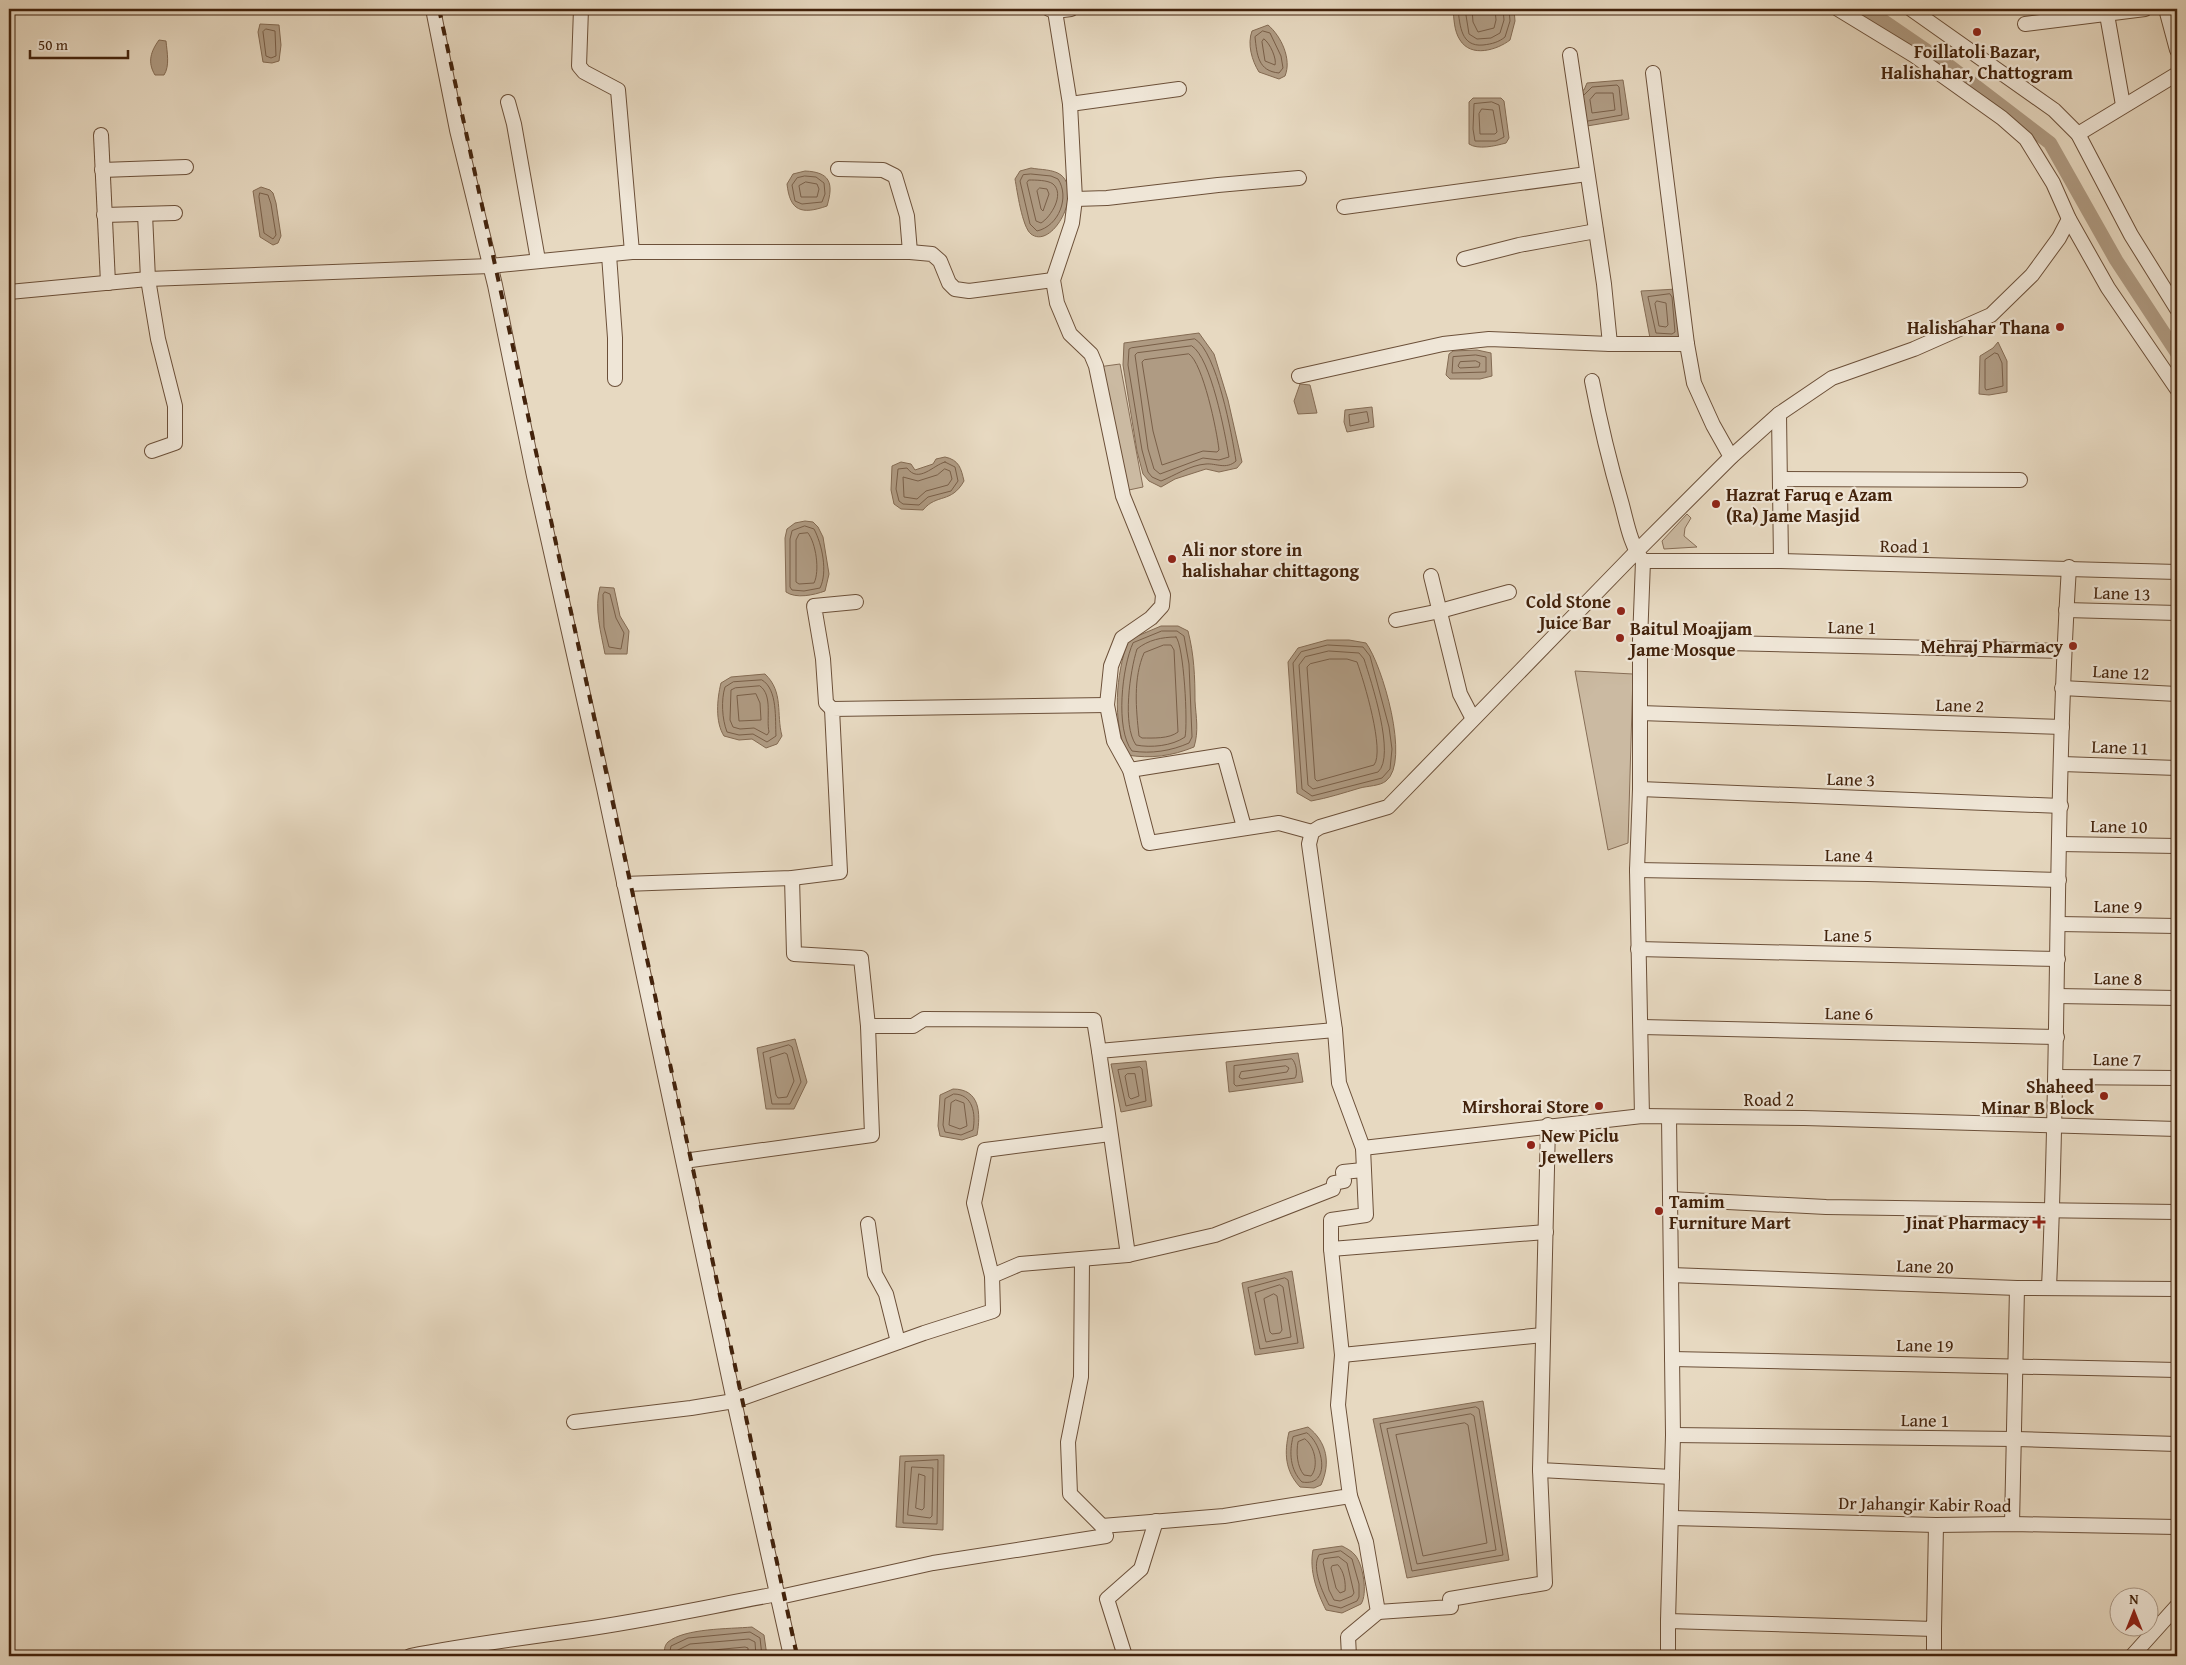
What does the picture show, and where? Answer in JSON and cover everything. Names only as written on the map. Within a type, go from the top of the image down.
[{"type":"street","points":[[433,9],[457,130],[490,266],[534,476],[606,796],[734,1401],[791,1656]]},
{"type":"street","points":[[581,9],[579,66],[584,72],[618,90],[632,252]]},
{"type":"street","points":[[1071,9],[1052,10],[1070,104],[1075,199],[1072,223],[1053,280],[1057,303],[1070,334],[1091,354],[1096,366],[1123,496],[1163,595],[1162,606],[1152,618],[1122,638],[1111,666],[1107,704],[1114,741],[1130,770],[1150,843],[1279,823],[1312,832]]},
{"type":"street","points":[[1838,9],[1915,56],[2002,118],[2026,140],[2053,183],[2069,220],[2108,288],[2177,388]]},
{"type":"street","points":[[1911,9],[2054,110],[2078,134],[2131,235],[2177,309]]},
{"type":"street","points":[[2025,24],[2107,11],[2145,9]]},
{"type":"street","points":[[2166,9],[2177,50]]},
{"type":"street","points":[[2107,11],[2123,105]]},
{"type":"street","points":[[1570,55],[1596,231],[1610,344]]},
{"type":"street","points":[[1653,73],[1687,344],[1694,383],[1713,426],[1731,457]]},
{"type":"street","points":[[2078,134],[2177,74]]},
{"type":"street","points":[[1070,104],[1179,89]]},
{"type":"street","points":[[508,102],[514,124],[538,260]]},
{"type":"street","points":[[101,135],[108,283]]},
{"type":"street","points":[[102,170],[186,167]]},
{"type":"street","points":[[838,169],[883,170],[895,176],[907,216],[910,252]]},
{"type":"street","points":[[1344,207],[1587,174]]},
{"type":"street","points":[[1075,199],[1107,198],[1299,178]]},
{"type":"street","points":[[145,214],[148,279],[158,339],[175,406],[176,429],[175,443],[152,451]]},
{"type":"street","points":[[104,215],[175,214]]},
{"type":"street","points":[[1378,1612],[1366,1542],[1350,1496],[1338,1405],[1342,1355],[1331,1249],[1331,1220],[1366,1215],[1363,1148],[1339,1083],[1335,1030],[1309,844],[1312,832],[1320,827],[1388,807],[1473,719],[1640,557],[1731,457],[1779,414],[1832,378],[1914,349],[1991,316],[2032,276],[2059,238],[2069,220]]},
{"type":"street","points":[[1464,259],[1519,245],[1596,231]]},
{"type":"street","points":[[9,292],[148,279],[490,266],[632,252],[910,252],[932,254],[940,261],[949,283],[955,289],[969,291],[1053,280]]},
{"type":"street","points":[[609,255],[615,378]]},
{"type":"street","points":[[1299,376],[1443,344],[1489,338],[1610,344],[1687,344]]},
{"type":"street","points":[[1592,381],[1610,464],[1640,557],[1640,789],[1637,870],[1638,950],[1642,1027],[1642,1116]]},
{"type":"street","points":[[1779,414],[1781,561]]},
{"type":"street","points":[[1780,479],[2020,480]]},
{"type":"street","name":"Road 1","points":[[1640,557],[2177,572]]},
{"type":"street","points":[[2048,1287],[2055,1126],[2062,688],[2066,610],[2064,568]]},
{"type":"street","points":[[1431,576],[1460,694],[1473,719]]},
{"type":"street","points":[[1396,620],[1440,611],[1509,592]]},
{"type":"street","points":[[624,884],[792,878],[840,872],[832,709],[826,703],[823,658],[814,606],[856,602]]},
{"type":"street","name":"Lane 13","points":[[2066,610],[2177,613]]},
{"type":"street","name":"Lane 1","points":[[1640,641],[2064,651]]},
{"type":"street","name":"Lane 12","points":[[2062,688],[2177,694]]},
{"type":"street","points":[[832,709],[1107,704]]},
{"type":"street","name":"Lane 2","points":[[1640,713],[2062,727]]},
{"type":"street","points":[[1130,770],[1224,755],[1244,827]]},
{"type":"street","name":"Lane 11","points":[[2062,764],[2177,768]]},
{"type":"street","name":"Lane 3","points":[[1640,789],[2061,806]]},
{"type":"street","name":"Lane 10","points":[[2060,844],[2177,846]]},
{"type":"street","name":"Lane 4","points":[[1637,870],[2059,880]]},
{"type":"street","points":[[684,1161],[872,1135],[868,1026],[861,958],[794,954],[792,878]]},
{"type":"street","name":"Lane 9","points":[[2058,924],[2177,926]]},
{"type":"street","name":"Lane 5","points":[[1638,950],[2058,959]]},
{"type":"street","name":"Lane 8","points":[[2057,996],[2177,998]]},
{"type":"street","points":[[868,1026],[913,1026],[924,1019],[1094,1020],[1128,1255]]},
{"type":"street","name":"Lane 6","points":[[1642,1027],[2056,1037]]},
{"type":"street","points":[[1099,1051],[1335,1030]]},
{"type":"street","name":"Lane 7","points":[[2056,1077],[2177,1078]]},
{"type":"street","name":"Road 2","points":[[1363,1148],[1548,1125],[1642,1116],[1804,1118],[2177,1129]]},
{"type":"street","points":[[1668,1656],[1673,1435],[1669,1117]]},
{"type":"street","points":[[1349,1656],[1348,1638],[1378,1612],[1451,1607],[1450,1599],[1545,1583],[1540,1470],[1548,1125]]},
{"type":"street","points":[[574,1422],[734,1401],[898,1342],[993,1311],[992,1276],[974,1203],[985,1150],[1110,1134]]},
{"type":"street","points":[[992,1276],[1020,1264],[1128,1255],[1224,1232],[1333,1189],[1334,1183],[1344,1181],[1344,1172],[1363,1170]]},
{"type":"street","points":[[1670,1199],[1826,1207],[2177,1212]]},
{"type":"street","points":[[868,1224],[875,1274],[886,1294],[898,1342]]},
{"type":"street","points":[[1331,1249],[1546,1232]]},
{"type":"street","points":[[410,1656],[464,1645],[579,1630],[777,1595],[816,1590],[934,1562],[1106,1536],[1102,1526],[1070,1494],[1068,1442],[1081,1378],[1082,1260]]},
{"type":"street","name":"Lane 20","points":[[1671,1275],[2016,1288],[2177,1289]]},
{"type":"street","points":[[2012,1524],[2015,1440],[2016,1288]]},
{"type":"street","points":[[1342,1355],[1543,1335]]},
{"type":"street","name":"Lane 19","points":[[1672,1359],[2177,1370]]},
{"type":"street","name":"Lane 1","points":[[1673,1435],[2177,1444]]},
{"type":"street","points":[[1540,1470],[1672,1477]]},
{"type":"street","points":[[1102,1526],[1224,1516],[1350,1496]]},
{"type":"street","name":"Dr Jahangir Kabir Road","points":[[1672,1518],[1936,1525],[2012,1524],[2177,1527]]},
{"type":"street","points":[[1125,1656],[1107,1599],[1141,1569],[1156,1521]]},
{"type":"street","points":[[1934,1656],[1936,1525]]},
{"type":"street","points":[[2132,1656],[2177,1606]]},
{"type":"street","points":[[1668,1621],[1934,1630]]},
{"type":"shaded area","points":[[1120,364],[1143,487],[1124,491],[1098,367]]},
{"type":"shaded area","points":[[1687,514],[1691,518],[1685,528],[1684,536],[1697,547],[1664,549],[1662,541]]},
{"type":"shaded area","points":[[1575,671],[1633,674],[1628,843],[1608,850]]},
{"type":"water","points":[[1453,9],[1514,9],[1515,21],[1510,40],[1498,47],[1477,51],[1465,46],[1457,33]]},
{"type":"water","points":[[260,24],[279,25],[281,45],[279,61],[272,63],[263,62],[258,32]]},
{"type":"water","points":[[1268,25],[1281,41],[1286,55],[1287,69],[1285,76],[1279,79],[1259,72],[1251,52],[1250,41],[1252,31]]},
{"type":"water","points":[[159,40],[166,41],[168,63],[164,75],[155,75],[151,66],[152,52]]},
{"type":"water","points":[[1623,80],[1629,119],[1581,127],[1577,90],[1584,90],[1587,83]]},
{"type":"water","points":[[1473,98],[1501,98],[1504,101],[1509,138],[1506,143],[1482,147],[1469,144],[1469,102]]},
{"type":"water","points":[[1031,168],[1051,171],[1061,175],[1067,183],[1069,194],[1067,206],[1056,227],[1048,234],[1039,237],[1031,234],[1025,224],[1015,179],[1020,171]]},
{"type":"water","points":[[805,171],[820,174],[828,180],[830,191],[827,206],[804,210],[794,205],[787,184],[793,174]]},
{"type":"water","points":[[261,187],[273,193],[276,203],[281,236],[278,243],[273,245],[260,237],[253,191]]},
{"type":"water","points":[[1677,289],[1680,339],[1650,338],[1641,291]]},
{"type":"water","points":[[1199,333],[1214,354],[1228,400],[1242,462],[1237,468],[1219,472],[1206,469],[1175,479],[1161,487],[1149,481],[1143,474],[1137,451],[1123,365],[1124,343]]},
{"type":"water","points":[[1998,342],[2007,361],[2007,392],[1989,395],[1979,394],[1980,356],[1993,348]]},
{"type":"water","points":[[1477,350],[1491,353],[1492,376],[1480,379],[1450,379],[1446,375],[1449,354],[1453,351]]},
{"type":"water","points":[[1300,384],[1310,385],[1317,413],[1298,414],[1294,401]]},
{"type":"water","points":[[1372,407],[1374,427],[1347,432],[1344,422],[1345,410]]},
{"type":"water","points":[[945,457],[956,462],[963,476],[964,481],[954,493],[933,502],[923,510],[901,509],[894,504],[891,490],[892,466],[901,462],[911,464],[915,470],[933,464],[936,459]]},
{"type":"water","points":[[813,522],[823,537],[829,574],[825,591],[800,596],[786,592],[785,538],[787,529],[795,523]]},
{"type":"water","points":[[600,587],[614,588],[620,616],[629,631],[627,654],[605,654],[598,612]]},
{"type":"water","points":[[1161,626],[1178,626],[1188,631],[1192,648],[1194,674],[1196,741],[1194,747],[1178,753],[1144,757],[1127,755],[1119,727],[1117,698],[1124,654],[1128,640]]},
{"type":"water","points":[[1327,640],[1349,640],[1366,643],[1386,691],[1395,735],[1396,754],[1393,770],[1383,783],[1311,801],[1297,793],[1288,662],[1298,648]]},
{"type":"water","points":[[765,674],[775,688],[777,696],[782,736],[777,744],[766,748],[752,739],[739,740],[724,736],[719,724],[718,710],[721,683],[731,677]]},
{"type":"water","points":[[795,1039],[807,1082],[794,1109],[766,1109],[757,1048]]},
{"type":"water","points":[[1298,1053],[1303,1082],[1229,1092],[1226,1062]]},
{"type":"water","points":[[1146,1061],[1152,1106],[1121,1112],[1111,1064]]},
{"type":"water","points":[[953,1089],[969,1093],[974,1098],[977,1104],[979,1119],[977,1135],[962,1140],[940,1136],[938,1126],[940,1095]]},
{"type":"water","points":[[1292,1271],[1304,1348],[1255,1355],[1242,1283]]},
{"type":"water","points":[[1483,1401],[1509,1560],[1407,1578],[1373,1419]]},
{"type":"water","points":[[1308,1427],[1323,1446],[1326,1461],[1326,1469],[1321,1485],[1314,1488],[1300,1487],[1295,1481],[1291,1475],[1286,1454],[1289,1432]]},
{"type":"water","points":[[944,1455],[943,1530],[896,1527],[900,1456]]},
{"type":"water","points":[[1342,1546],[1352,1552],[1358,1559],[1362,1572],[1364,1593],[1361,1604],[1342,1613],[1326,1610],[1315,1581],[1312,1558],[1313,1550]]},
{"type":"water","points":[[752,1627],[764,1635],[767,1656],[665,1656],[668,1642],[685,1634],[708,1630]]},
{"type":"waterway","points":[[1866,9],[1952,68],[2050,143],[2116,260],[2177,353]]},
{"type":"railway","points":[[439,9],[691,1160],[797,1656]]},
{"type":"place","name":"Foillatoli Bazar, Halishahar, Chattogram","points":[[1977,32]]},
{"type":"place","name":"Halishahar Thana","points":[[2060,327]]},
{"type":"place","name":"Hazrat Faruq e Azam (Ra) Jame Masjid","points":[[1716,504]]},
{"type":"place","name":"Ali nor store in halishahar chittagong","points":[[1172,559]]},
{"type":"place","name":"Cold Stone Juice Bar","points":[[1621,611]]},
{"type":"place","name":"Baitul Moajjam Jame Mosque","points":[[1620,638]]},
{"type":"place","name":"Mehraj Pharmacy","points":[[2073,646]]},
{"type":"place","name":"Shaheed Minar B Block","points":[[2104,1096]]},
{"type":"place","name":"Mirshorai Store","points":[[1599,1106]]},
{"type":"place","name":"New Piclu Jewellers","points":[[1531,1145]]},
{"type":"place","name":"Tamim Furniture Mart","points":[[1659,1211]]},
{"type":"place","name":"Jinat Pharmacy","points":[[2039,1222]]}]
